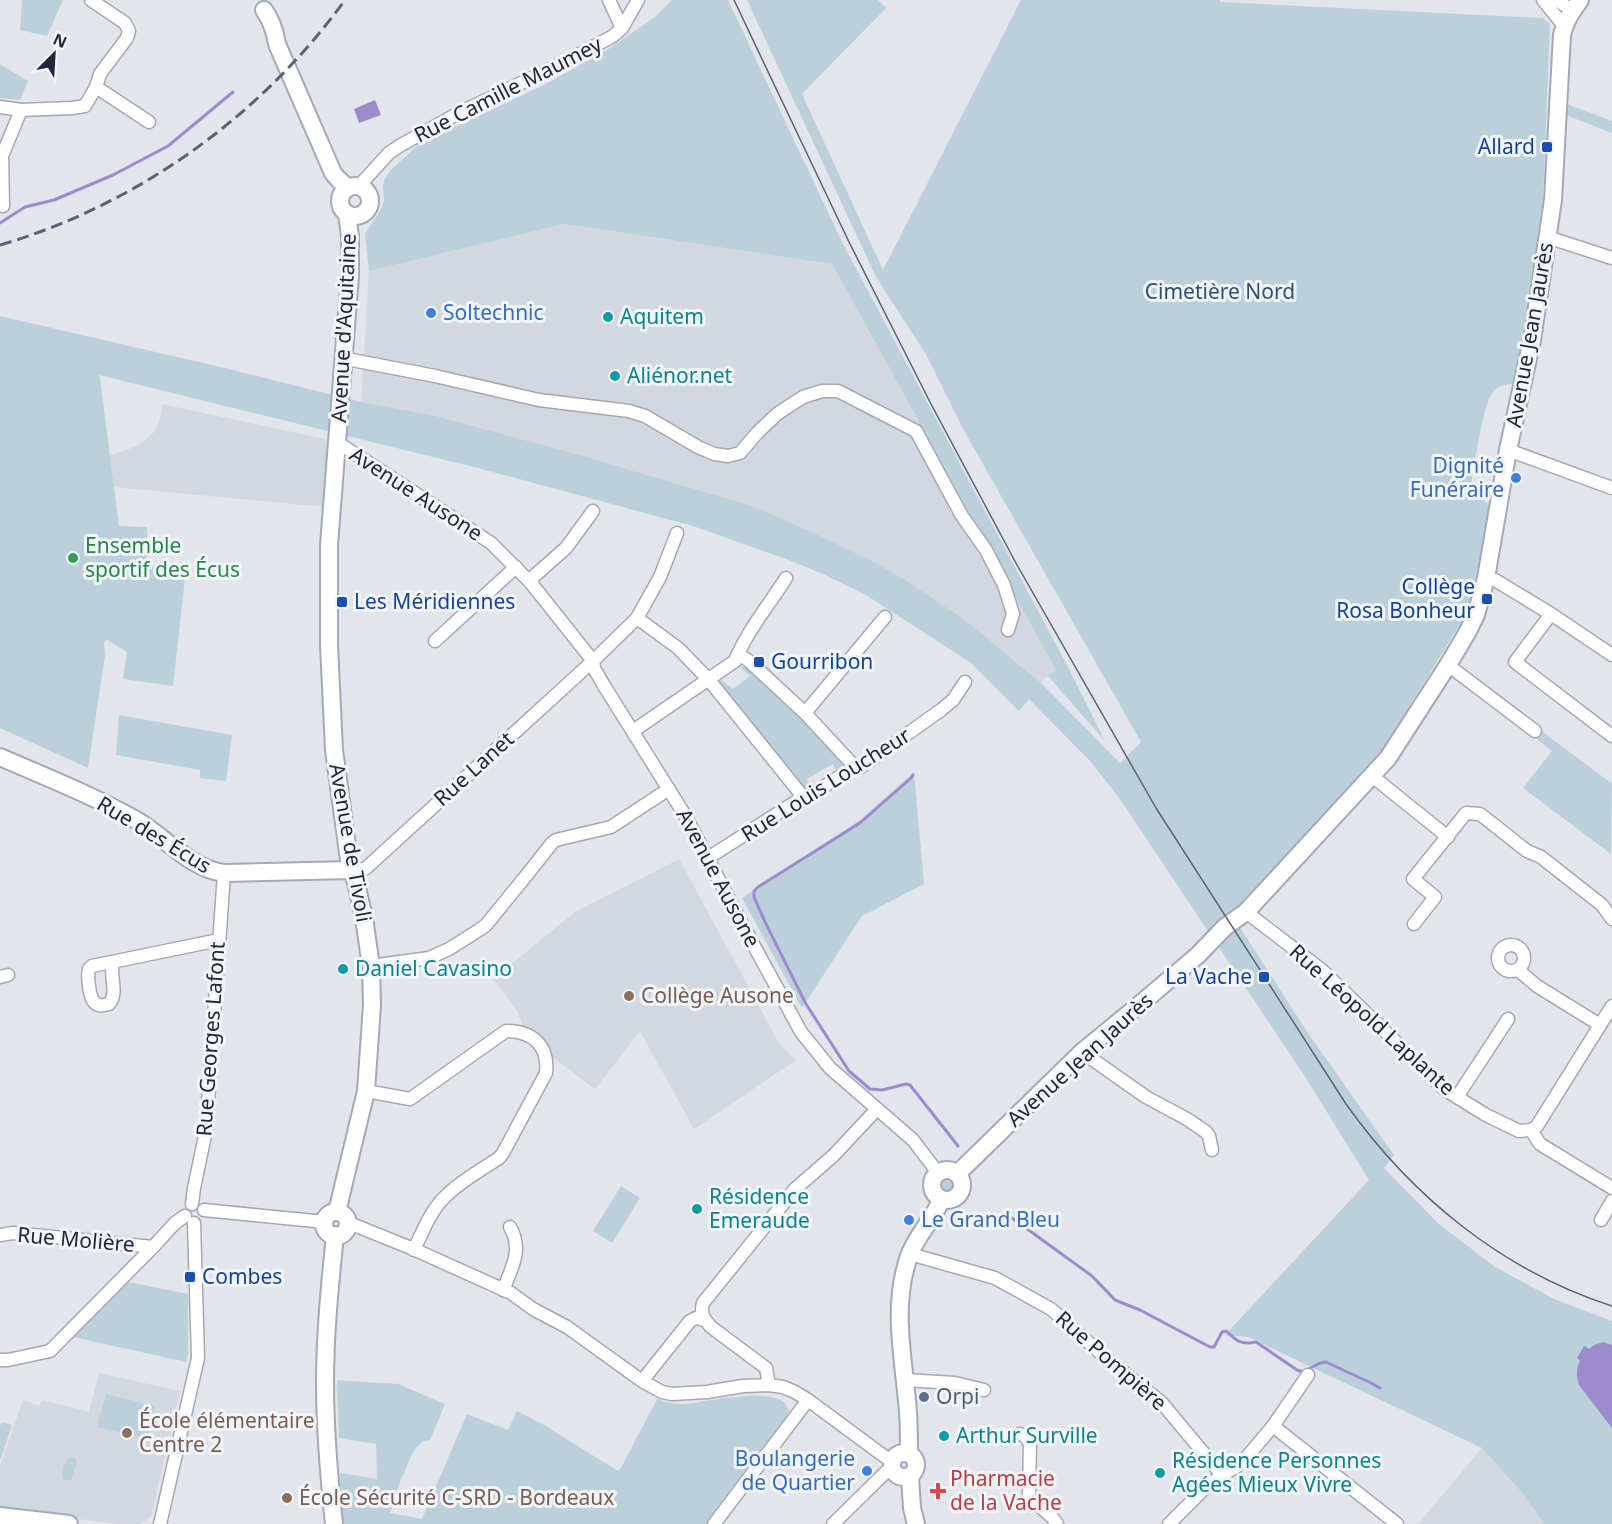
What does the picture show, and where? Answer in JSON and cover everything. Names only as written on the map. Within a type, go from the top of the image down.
[{"type":"street","points":[[0,107],[21,110],[85,106],[96,87],[100,74],[127,38],[129,31],[125,22],[91,0]]},
{"type":"street","points":[[609,0],[622,28]]},
{"type":"street","name":"Rue Camille Maumey","points":[[353,191],[389,153],[401,145],[457,114],[572,59],[613,36],[622,28],[638,0]]},
{"type":"street","points":[[1543,0],[1572,12]]},
{"type":"street","points":[[1552,0],[1560,2],[1572,12]]},
{"type":"street","points":[[263,5],[268,32],[277,44],[333,172],[353,191],[369,195],[368,209],[354,215],[342,207],[353,191]]},
{"type":"street","name":"Avenue Jean Jaurès","points":[[957,1174],[1082,1052],[1204,949],[1213,946],[1241,922],[1246,912],[1372,776],[1395,748],[1472,624],[1485,578],[1508,450],[1532,340],[1553,200],[1561,45],[1572,12]]},
{"type":"street","points":[[96,87],[149,122]]},
{"type":"street","points":[[3,206],[2,156],[21,110]]},
{"type":"street","name":"Avenue d'Aquitaine","points":[[340,444],[359,269],[354,215]]},
{"type":"street","points":[[1547,237],[1612,258]]},
{"type":"street","points":[[348,356],[539,400],[629,411],[645,416],[698,447],[714,454],[728,456],[740,453],[777,414],[803,397],[822,391],[838,391],[916,431],[962,516],[986,550],[1004,585],[1013,614],[1008,630]]},
{"type":"street","name":"Avenue d'Aquitaine","points":[[348,356],[349,400]]},
{"type":"street","name":"Avenue de Tivoli","points":[[334,1524],[327,1435],[325,1375],[327,1336],[336,1224],[366,1091],[372,1005],[371,966],[364,918],[349,860],[334,748],[329,645],[329,559],[335,470],[340,444],[347,433],[349,400]]},
{"type":"street","name":"Avenue Ausone","points":[[340,444],[491,543],[531,583],[593,661],[594,668],[686,817],[801,1032],[830,1068],[913,1140],[938,1173]]},
{"type":"street","points":[[1508,450],[1612,488]]},
{"type":"street","points":[[531,583],[533,577],[566,548],[593,511]]},
{"type":"street","name":"Rue Lanet","points":[[352,870],[365,868],[593,661],[637,618],[660,577],[677,533]]},
{"type":"street","points":[[435,640],[516,567]]},
{"type":"street","points":[[633,731],[735,661],[741,647],[786,578]]},
{"type":"street","points":[[1485,578],[1495,580],[1612,655]]},
{"type":"street","points":[[1551,614],[1515,662],[1612,736]]},
{"type":"street","points":[[805,713],[885,617]]},
{"type":"street","points":[[637,618],[678,648],[709,680],[804,798]]},
{"type":"street","points":[[738,654],[805,713],[855,767]]},
{"type":"street","points":[[1448,665],[1535,731]]},
{"type":"street","name":"Rue Louis Loucheur","points":[[708,858],[855,767],[861,767],[941,710],[953,700],[965,682]]},
{"type":"street","name":"Rue des Écus","points":[[0,757],[139,822],[208,869],[224,873],[352,870]]},
{"type":"street","points":[[1372,776],[1448,837]]},
{"type":"street","points":[[371,966],[429,958],[449,949],[486,925],[556,840],[610,827],[669,789]]},
{"type":"street","points":[[1414,924],[1435,897],[1413,879],[1466,813],[1480,814],[1527,851],[1541,856],[1602,905],[1612,919]]},
{"type":"street","name":"Rue Georges Lafont","points":[[192,1204],[206,1131],[212,1071],[224,873]]},
{"type":"street","name":"Rue Léopold Laplante","points":[[1246,912],[1323,971],[1444,1089],[1486,1115],[1519,1131],[1531,1130]]},
{"type":"street","points":[[113,963],[219,940]]},
{"type":"street","points":[[1518,970],[1537,986],[1600,1025]]},
{"type":"street","points":[[1612,1006],[1537,1126],[1531,1130],[1540,1144],[1612,1188]]},
{"type":"street","points":[[1457,1097],[1508,1019]]},
{"type":"street","points":[[366,1091],[410,1099],[507,1031],[529,1035],[544,1050],[547,1062],[546,1073],[503,1153],[440,1201],[414,1250]]},
{"type":"street","points":[[1082,1052],[1146,1097],[1206,1132],[1212,1150]]},
{"type":"street","points":[[769,1385],[765,1368],[704,1320],[701,1311],[703,1304],[795,1189],[833,1156],[877,1108]]},
{"type":"street","points":[[948,1170],[957,1174],[962,1183],[960,1193],[952,1200],[942,1200],[935,1194],[932,1186],[933,1179],[938,1173],[948,1170]]},
{"type":"street","points":[[909,1454],[908,1413],[899,1312],[910,1254],[942,1200]]},
{"type":"street","points":[[1601,1220],[1612,1201]]},
{"type":"street","points":[[160,1524],[198,1358],[189,1219],[186,1210],[192,1204],[198,1204],[204,1210],[357,1226],[511,1293],[533,1309],[567,1327],[642,1381],[662,1392],[672,1394],[707,1392],[742,1386],[769,1385],[789,1390],[808,1400],[892,1464]]},
{"type":"street","points":[[0,1360],[50,1351],[175,1223],[189,1219],[202,1219],[204,1210]]},
{"type":"street","points":[[503,1290],[512,1270],[517,1250],[516,1237],[510,1227]]},
{"type":"street","name":"Rue Molière","points":[[0,1235],[13,1233],[153,1247]]},
{"type":"street","name":"Rue Pompière","points":[[910,1254],[994,1278],[1051,1309],[1106,1358],[1161,1402],[1222,1474]]},
{"type":"street","points":[[642,1381],[690,1321],[696,1318],[704,1320]]},
{"type":"street","points":[[1169,1524],[1205,1488],[1246,1458],[1274,1426],[1308,1375]]},
{"type":"street","points":[[905,1380],[956,1383],[984,1390]]},
{"type":"street","points":[[714,1524],[808,1400]]},
{"type":"street","points":[[1274,1426],[1397,1524]]},
{"type":"street","points":[[1020,1434],[1025,1436],[1030,1443],[1029,1497],[1058,1524]]},
{"type":"street","points":[[833,1524],[892,1464],[897,1455],[905,1453],[915,1459],[915,1471],[906,1478],[898,1476],[892,1470],[892,1464]]},
{"type":"street","points":[[910,1476],[912,1508],[916,1524]]},
{"type":"street","points":[[10,1519],[69,1524]]},
{"type":"shaded area","points":[[375,100],[381,115],[359,123],[354,109]]},
{"type":"shaded area","points":[[564,224],[832,264],[1056,670],[1040,682],[982,634],[907,581],[810,531],[749,505],[569,452],[432,415],[361,402],[369,271]]},
{"type":"shaded area","points":[[162,404],[330,440],[325,507],[114,487],[110,455],[143,442],[154,432],[160,419]]},
{"type":"shaded area","name":"Collège Ausone","points":[[679,859],[780,1045],[796,1060],[694,1129],[640,1031],[595,1089],[550,1055],[529,1030],[523,1027],[518,1012],[493,979],[575,912]]},
{"type":"shaded area","points":[[1603,1342],[1612,1345],[1612,1428],[1579,1385],[1577,1376],[1580,1361],[1577,1358],[1584,1346],[1589,1349]]},
{"type":"shaded area","points":[[99,1373],[180,1391],[151,1517],[141,1524],[118,1524],[0,1509],[0,1466],[23,1400],[39,1406],[42,1400],[89,1412]]},
{"type":"shaded area","points":[[1482,1448],[1523,1494],[1544,1524],[1418,1524]]},
{"type":"green space","points":[[22,0],[63,0],[47,36],[20,30]]},
{"type":"green space","points":[[672,0],[728,0],[842,242],[1105,741],[1048,676],[1056,670],[832,264],[564,224],[369,271],[365,234],[381,209],[384,200],[384,180],[391,170],[419,144],[546,84],[610,48],[655,17]]},
{"type":"green space","name":"Cimetière Nord","points":[[747,0],[878,0],[886,8],[802,94],[883,270],[1021,0],[1220,0],[1220,2],[1543,18],[1550,24],[1543,199],[1515,384],[1497,388],[1489,398],[1472,476],[1476,494],[1491,505],[1468,611],[1381,752],[1236,910],[1241,929],[1310,1036],[1394,1155],[1384,1168],[1439,1224],[1495,1267],[1554,1299],[1612,1321],[1612,1524],[1544,1524],[1523,1494],[1482,1448],[1248,1337],[1225,1335],[1369,1180],[1304,1075],[1120,799],[1090,761],[1029,699],[1019,711],[971,663],[866,595],[786,559],[693,526],[478,468],[99,375],[119,526],[147,527],[147,566],[186,569],[173,686],[123,679],[127,652],[107,640],[104,642],[105,656],[88,768],[0,728],[0,316],[361,402],[432,415],[569,452],[749,505],[876,563],[960,617],[1040,682],[1120,763],[1141,742],[963,429],[927,356],[876,277]]},
{"type":"green space","points":[[0,64],[28,81],[20,100],[0,98]]},
{"type":"green space","points":[[1567,104],[1612,121],[1612,133],[1566,115]]},
{"type":"green space","points":[[747,666],[773,688],[842,759],[843,769],[837,772],[833,764],[807,779],[811,788],[803,787],[719,685],[721,680],[733,689],[750,676],[740,667]]},
{"type":"green space","points":[[1456,667],[1612,782],[1611,854],[1523,788],[1552,751],[1509,718]]},
{"type":"green space","points":[[119,715],[232,735],[226,781],[200,778],[200,770],[116,755]]},
{"type":"green space","points":[[914,772],[924,884],[862,916],[802,1008],[742,898],[860,820]]},
{"type":"green space","points":[[947,1177],[953,1180],[956,1186],[953,1192],[947,1195],[941,1192],[938,1186],[941,1180]]},
{"type":"green space","points":[[621,1186],[640,1198],[612,1243],[593,1231]]},
{"type":"green space","points":[[129,1282],[188,1294],[186,1362],[73,1337]]},
{"type":"green space","points":[[337,1380],[398,1384],[445,1404],[430,1440],[423,1441],[414,1450],[390,1513],[422,1519],[467,1414],[508,1430],[517,1411],[618,1471],[657,1399],[684,1404],[765,1396],[779,1399],[787,1407],[787,1419],[706,1524],[334,1524],[332,1506],[341,1505],[340,1473],[377,1479],[376,1444],[339,1438]]},
{"type":"green space","points":[[106,1394],[155,1406],[147,1439],[97,1427]]},
{"type":"green space","points":[[2,1422],[12,1425],[0,1461],[0,1426]]},
{"type":"green space","points":[[70,1457],[75,1458],[77,1462],[71,1480],[65,1480],[63,1478],[64,1466]]},
{"type":"waterway","points":[[0,223],[25,207],[54,200],[113,175],[168,146],[233,92]]},
{"type":"waterway","points":[[913,775],[860,823],[758,887],[754,891],[754,897],[806,1004],[849,1071],[870,1089],[882,1090],[910,1085],[958,1146]]},
{"type":"waterway","points":[[1012,1218],[1092,1276],[1115,1300],[1140,1310],[1210,1347],[1214,1347],[1222,1332],[1226,1331],[1239,1341],[1256,1342],[1297,1370],[1303,1372],[1326,1362],[1380,1388]]},
{"type":"tram line","points":[[734,0],[849,242],[931,404],[1017,565],[1156,808],[1346,1104],[1400,1170],[1430,1200],[1463,1227],[1534,1273],[1612,1306]]},
{"type":"railway","points":[[0,245],[51,228],[100,206],[147,180],[192,151],[235,118],[275,82],[312,42],[345,0]]},
{"type":"place","name":"Allard","points":[[1547,147]]},
{"type":"place","name":"Soltechnic","points":[[431,313]]},
{"type":"place","name":"Aquitem","points":[[608,317]]},
{"type":"place","name":"Aliénor.net","points":[[615,376]]},
{"type":"place","name":"Dignité Funéraire","points":[[1516,478]]},
{"type":"place","name":"Ensemble sportif des Écus","points":[[73,558]]},
{"type":"place","name":"Collège Rosa Bonheur","points":[[1487,599]]},
{"type":"place","name":"Les Méridiennes","points":[[342,602]]},
{"type":"place","name":"Gourribon","points":[[759,662]]},
{"type":"place","name":"Daniel Cavasino","points":[[343,969]]},
{"type":"place","name":"La Vache","points":[[1264,977]]},
{"type":"place","name":"Collège Ausone","points":[[629,996]]},
{"type":"place","name":"Résidence Emeraude","points":[[697,1209]]},
{"type":"place","name":"Le Grand Bleu","points":[[909,1220]]},
{"type":"place","name":"Combes","points":[[190,1277]]},
{"type":"place","name":"Orpi","points":[[924,1397]]},
{"type":"place","name":"École élémentaire Centre 2","points":[[127,1433]]},
{"type":"place","name":"Arthur Surville","points":[[944,1436]]},
{"type":"place","name":"Boulangerie de Quartier","points":[[867,1471]]},
{"type":"place","name":"Résidence Personnes Agées Mieux Vivre","points":[[1160,1473]]},
{"type":"place","name":"Pharmacie de la Vache","points":[[938,1491]]},
{"type":"place","name":"École Sécurité C-SRD - Bordeaux","points":[[287,1498]]}]
